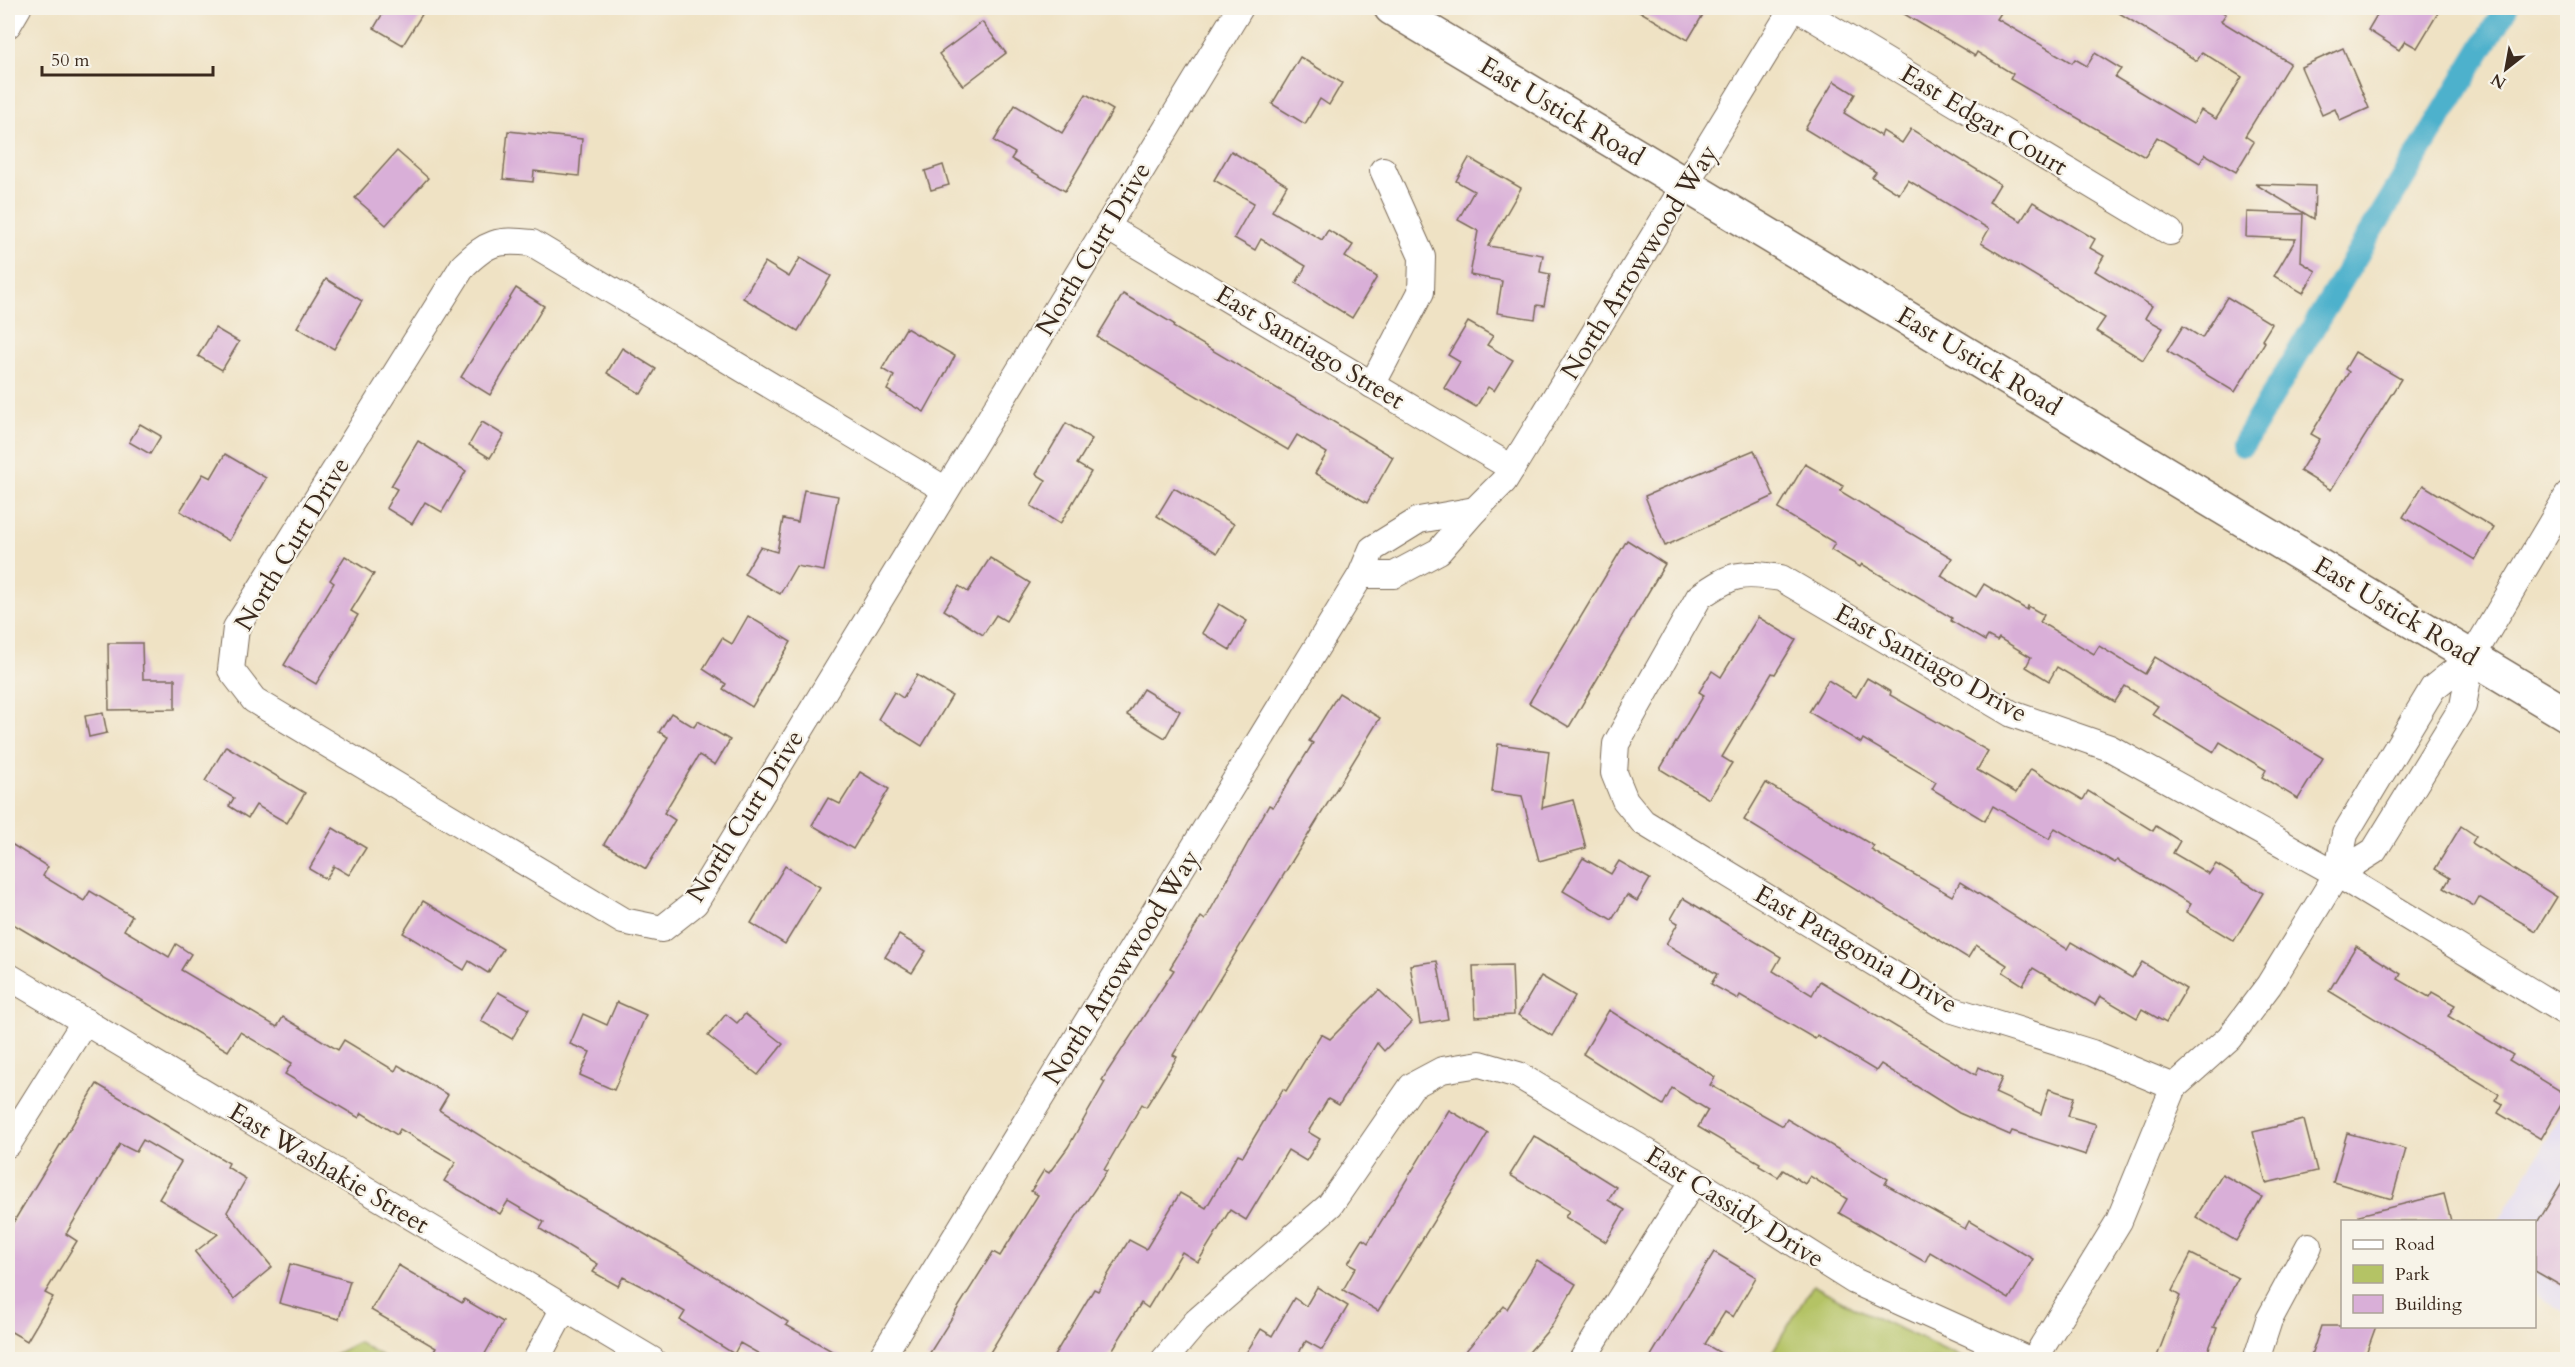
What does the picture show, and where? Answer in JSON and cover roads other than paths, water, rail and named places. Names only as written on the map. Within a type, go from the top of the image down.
[{"type":"main road","name":"East Ustick Road","points":[[1390,8],[2568,715]]},
{"type":"street","points":[[8,26],[18,8]]},
{"type":"street","name":"North Curt Drive","points":[[946,490],[532,243],[506,240],[489,244],[463,266],[236,628],[231,670],[254,700],[623,921],[662,929],[695,903],[1240,8]]},
{"type":"street","name":"North Arrowwood Way","points":[[1361,575],[1394,575],[1439,551],[1504,481],[1795,8]]},
{"type":"street","name":"East Edgar Court","points":[[1795,8],[2170,232]]},
{"type":"street","points":[[1372,385],[1421,292],[1422,257],[1383,171]]},
{"type":"street","name":"East Santiago Street","points":[[1107,227],[1512,468]]},
{"type":"street","points":[[2337,874],[2374,850],[2463,706],[2472,657],[2568,495]]},
{"type":"street","name":"North Arrowwood Way","points":[[880,1359],[1361,575],[1372,549],[1419,520],[1475,510]]},
{"type":"street","name":"East Patagonia Drive","points":[[1747,573],[1722,581],[1699,597],[1616,744],[1614,773],[1625,800],[1643,822],[1950,1009],[2092,1053],[2174,1087]]},
{"type":"street","name":"East Santiago Drive","points":[[1747,573],[1781,578],[2012,714],[2110,748],[2337,874],[2563,1011]]},
{"type":"street","points":[[2034,1359],[2119,1221],[2174,1087],[2229,1038],[2269,985],[2337,874],[2345,834],[2433,688],[2472,657]]},
{"type":"street","name":"East Washakie Street","points":[[8,976],[652,1359]]},
{"type":"street","points":[[8,1144],[85,1021]]},
{"type":"street","name":"East Cassidy Drive","points":[[1164,1359],[1197,1321],[1330,1205],[1412,1086],[1442,1070],[1480,1064],[1518,1075],[1695,1180],[1854,1281],[2030,1359]]},
{"type":"street","points":[[1582,1359],[1695,1180]]},
{"type":"street","points":[[2256,1359],[2269,1320],[2309,1246]]},
{"type":"street","points":[[536,1359],[564,1308]]},
{"type":"waterway","points":[[2243,444],[2506,8]]}]
